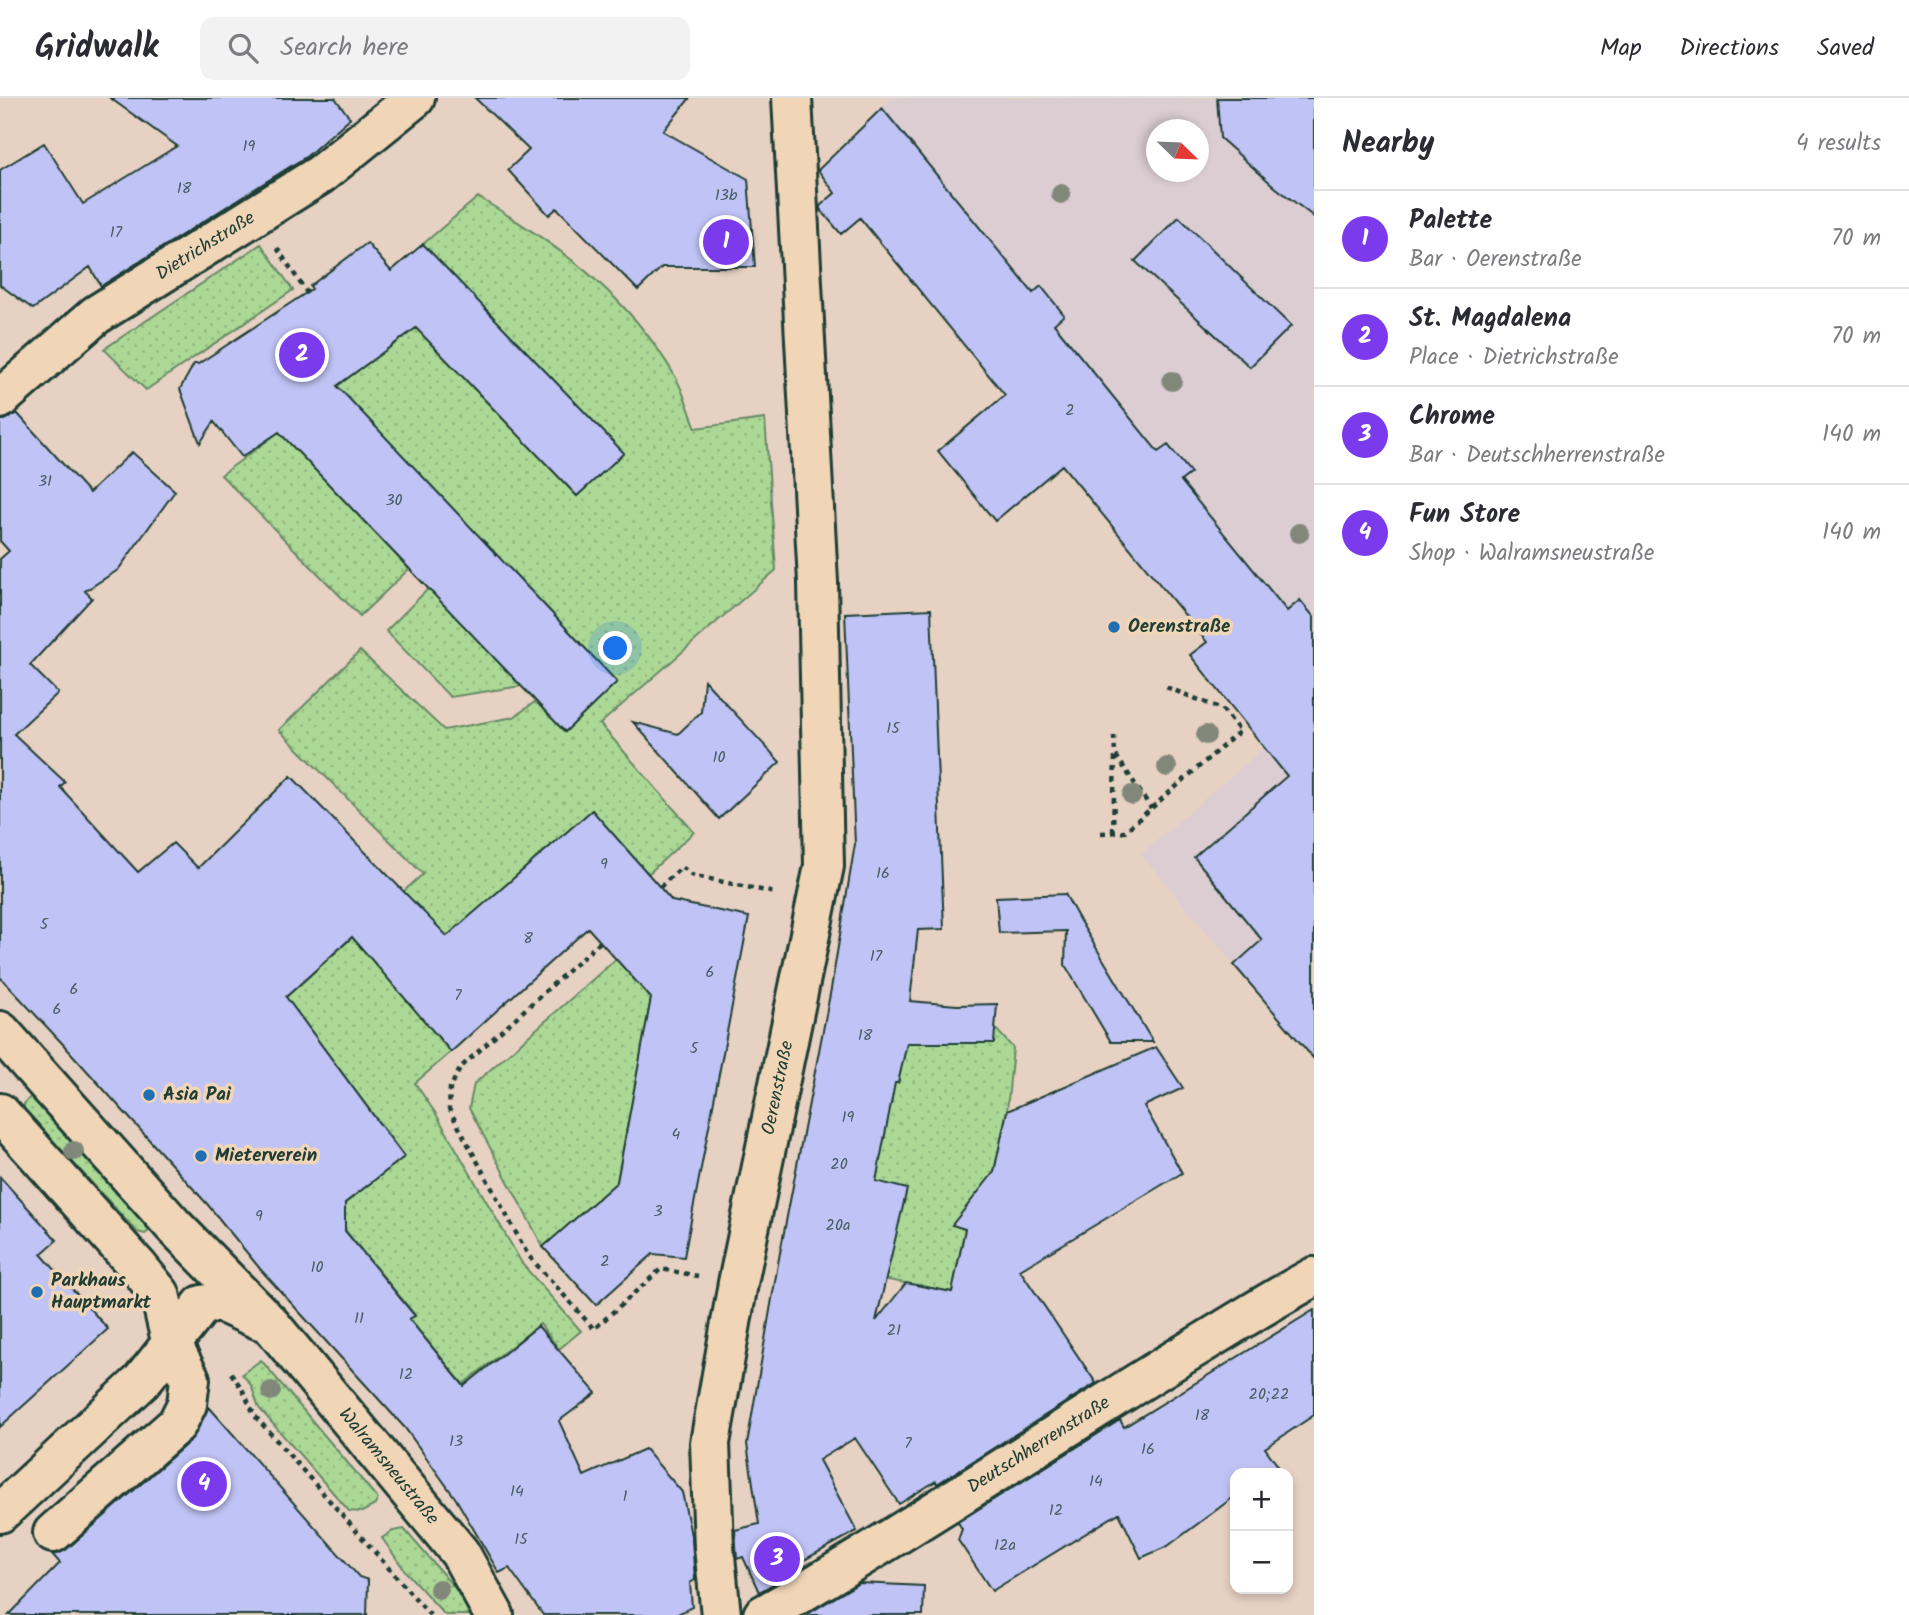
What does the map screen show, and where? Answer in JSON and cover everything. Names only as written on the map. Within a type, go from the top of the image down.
[{"type":"street","name":"Oerenstraße","points":[[721,1615],[714,1546],[710,1443],[738,1283],[824,866],[821,655],[792,98]]},
{"type":"street","name":"Dietrichstraße","points":[[0,399],[96,315],[321,174],[410,99]]},
{"type":"street","name":"Walramsneustraße","points":[[0,1031],[173,1224],[272,1326],[460,1553],[494,1615]]},
{"type":"street","points":[[0,1113],[160,1294],[172,1345],[190,1379],[187,1404],[177,1424],[53,1533]]},
{"type":"street","name":"Walramsneustraße","points":[[172,1345],[185,1312],[188,1283],[188,1254],[173,1224]]},
{"type":"street","name":"Deutschherrenstraße","points":[[763,1615],[854,1563],[1034,1446],[1268,1303],[1314,1278]]},
{"type":"street","name":"Walramsneustraße","points":[[0,1513],[141,1382],[202,1305],[220,1302],[272,1326]]},
{"type":"path","points":[[256,215],[309,296]]},
{"type":"path","points":[[1101,833],[1124,832],[1240,731],[1222,709],[1166,687]]},
{"type":"path","points":[[1112,832],[1114,736]]},
{"type":"path","points":[[1115,754],[1151,809]]},
{"type":"path","points":[[660,887],[682,867],[691,875],[817,903]]},
{"type":"path","points":[[600,942],[461,1067],[450,1087],[449,1109],[528,1255],[594,1329],[661,1269],[738,1283]]},
{"type":"shaded area","points":[[892,98],[1314,98],[1314,1059],[1141,854],[1264,748],[1190,655],[1206,641],[1062,465],[995,521],[938,451],[1004,394],[860,218],[841,234],[818,208],[835,193],[818,170]]},
{"type":"green space","points":[[478,197],[563,253],[614,297],[657,348],[676,378],[696,428],[765,419],[776,570],[600,724],[694,832],[648,874],[592,811],[451,1052],[415,1083],[436,1114],[523,1265],[581,1331],[559,1349],[540,1324],[463,1384],[409,1319],[415,1315],[332,1214],[404,1156],[286,997],[423,874],[279,730],[360,651],[444,730],[514,717],[536,701],[565,732],[617,682],[337,386],[416,328],[577,496],[623,453],[423,244]]},
{"type":"green space","points":[[261,244],[293,290],[146,390],[104,349]]},
{"type":"green space","points":[[279,432],[409,569],[360,616],[221,475]]},
{"type":"green space","points":[[429,588],[521,686],[450,697],[386,631]]},
{"type":"green space","points":[[616,959],[651,998],[617,1182],[543,1247],[469,1108],[474,1084]]},
{"type":"green space","points":[[995,1028],[1013,1048],[1007,1111],[994,1172],[965,1229],[952,1292],[846,1272],[876,1181],[888,1082],[898,1083],[909,1032]]},
{"type":"green space","points":[[32,1095],[150,1224],[150,1230],[145,1234],[137,1232],[24,1109],[24,1104]]},
{"type":"green space","points":[[261,1360],[378,1499],[375,1505],[362,1512],[349,1511],[259,1408],[251,1385],[242,1374]]},
{"type":"green space","points":[[404,1529],[466,1601],[474,1615],[445,1615],[406,1572],[382,1538],[393,1531]]},
{"type":"building","points":[[110,98],[335,98],[350,118],[307,156],[101,286],[90,267],[33,309],[0,285],[0,170],[44,143],[83,204],[177,146]]},
{"type":"building","points":[[475,98],[690,98],[663,131],[748,179],[755,267],[662,267],[638,290],[557,208],[549,215],[508,170],[529,150]]},
{"type":"building","points":[[1217,98],[1314,98],[1314,217],[1275,187],[1220,138]]},
{"type":"building","points":[[882,108],[1033,293],[1041,286],[1064,315],[1054,324],[1158,452],[1168,445],[1191,473],[1181,481],[1287,611],[1300,600],[1314,617],[1314,1059],[1234,965],[1262,940],[1194,857],[1287,776],[1190,655],[1207,642],[1062,465],[995,521],[938,451],[1005,395],[860,218],[841,234],[820,209],[835,193],[818,170]]},
{"type":"building","points":[[1179,217],[1291,326],[1250,367],[1135,261]]},
{"type":"building","points":[[367,243],[391,271],[423,244],[624,453],[577,496],[416,328],[337,386],[617,682],[565,732],[279,432],[242,457],[214,422],[200,443],[180,389],[194,364],[198,364],[312,289],[310,286]]},
{"type":"building","points":[[17,413],[89,493],[132,452],[175,491],[118,570],[85,591],[92,598],[30,665],[58,693],[14,734],[65,782],[60,787],[138,872],[173,843],[198,868],[291,776],[447,936],[592,810],[672,901],[749,917],[684,1257],[653,1254],[596,1305],[543,1247],[617,1182],[651,998],[588,928],[451,1052],[352,937],[286,997],[404,1157],[345,1203],[345,1231],[415,1316],[409,1319],[464,1386],[538,1326],[596,1393],[559,1421],[584,1476],[645,1449],[682,1492],[692,1540],[695,1580],[690,1583],[692,1607],[676,1615],[543,1615],[509,1568],[499,1573],[456,1499],[405,1428],[261,1270],[208,1205],[0,977],[0,559],[9,551],[0,541],[0,420]]},
{"type":"building","points":[[931,609],[944,929],[918,930],[910,1001],[957,1005],[997,1004],[994,1043],[907,1043],[898,1083],[895,1083],[876,1181],[907,1189],[876,1321],[906,1283],[952,1292],[965,1229],[952,1225],[994,1172],[1007,1111],[1156,1047],[1183,1088],[1144,1106],[1182,1173],[1020,1270],[1096,1383],[937,1484],[936,1481],[899,1504],[855,1438],[819,1460],[857,1531],[769,1579],[780,1580],[759,1592],[743,1557],[737,1559],[735,1530],[759,1524],[747,1444],[855,844],[845,613]]},
{"type":"building","points":[[704,680],[780,762],[719,819],[633,722],[678,734],[701,712]]},
{"type":"building","points":[[1065,894],[1153,1042],[1111,1042],[1065,965],[1066,931],[999,933],[996,897]]},
{"type":"building","name":"Parkhaus Hauptmarkt","points":[[0,1177],[57,1240],[41,1254],[108,1329],[0,1427]]},
{"type":"building","points":[[1314,1310],[1314,1415],[1265,1448],[1278,1466],[1230,1468],[1230,1500],[1168,1546],[1141,1558],[1119,1513],[992,1591],[958,1540],[962,1529],[958,1522],[1120,1420],[1124,1427]]},
{"type":"building","points":[[209,1407],[359,1577],[368,1580],[367,1615],[9,1615],[60,1563],[52,1554],[67,1549],[191,1440]]},
{"type":"building","points":[[859,1583],[924,1586],[923,1615],[806,1615]]},
{"type":"place","name":"Palette","points":[[726,242]]},
{"type":"place","name":"St. Magdalena","points":[[302,355]]},
{"type":"place","name":"Oerenstraße","points":[[1114,627]]},
{"type":"place","name":"Asia Pai","points":[[149,1095]]},
{"type":"place","name":"Mieterverein","points":[[201,1156]]},
{"type":"place","name":"Parkhaus Hauptmarkt","points":[[37,1292]]},
{"type":"place","name":"Fun Store","points":[[204,1484]]},
{"type":"place","name":"Chrome","points":[[777,1559]]}]
